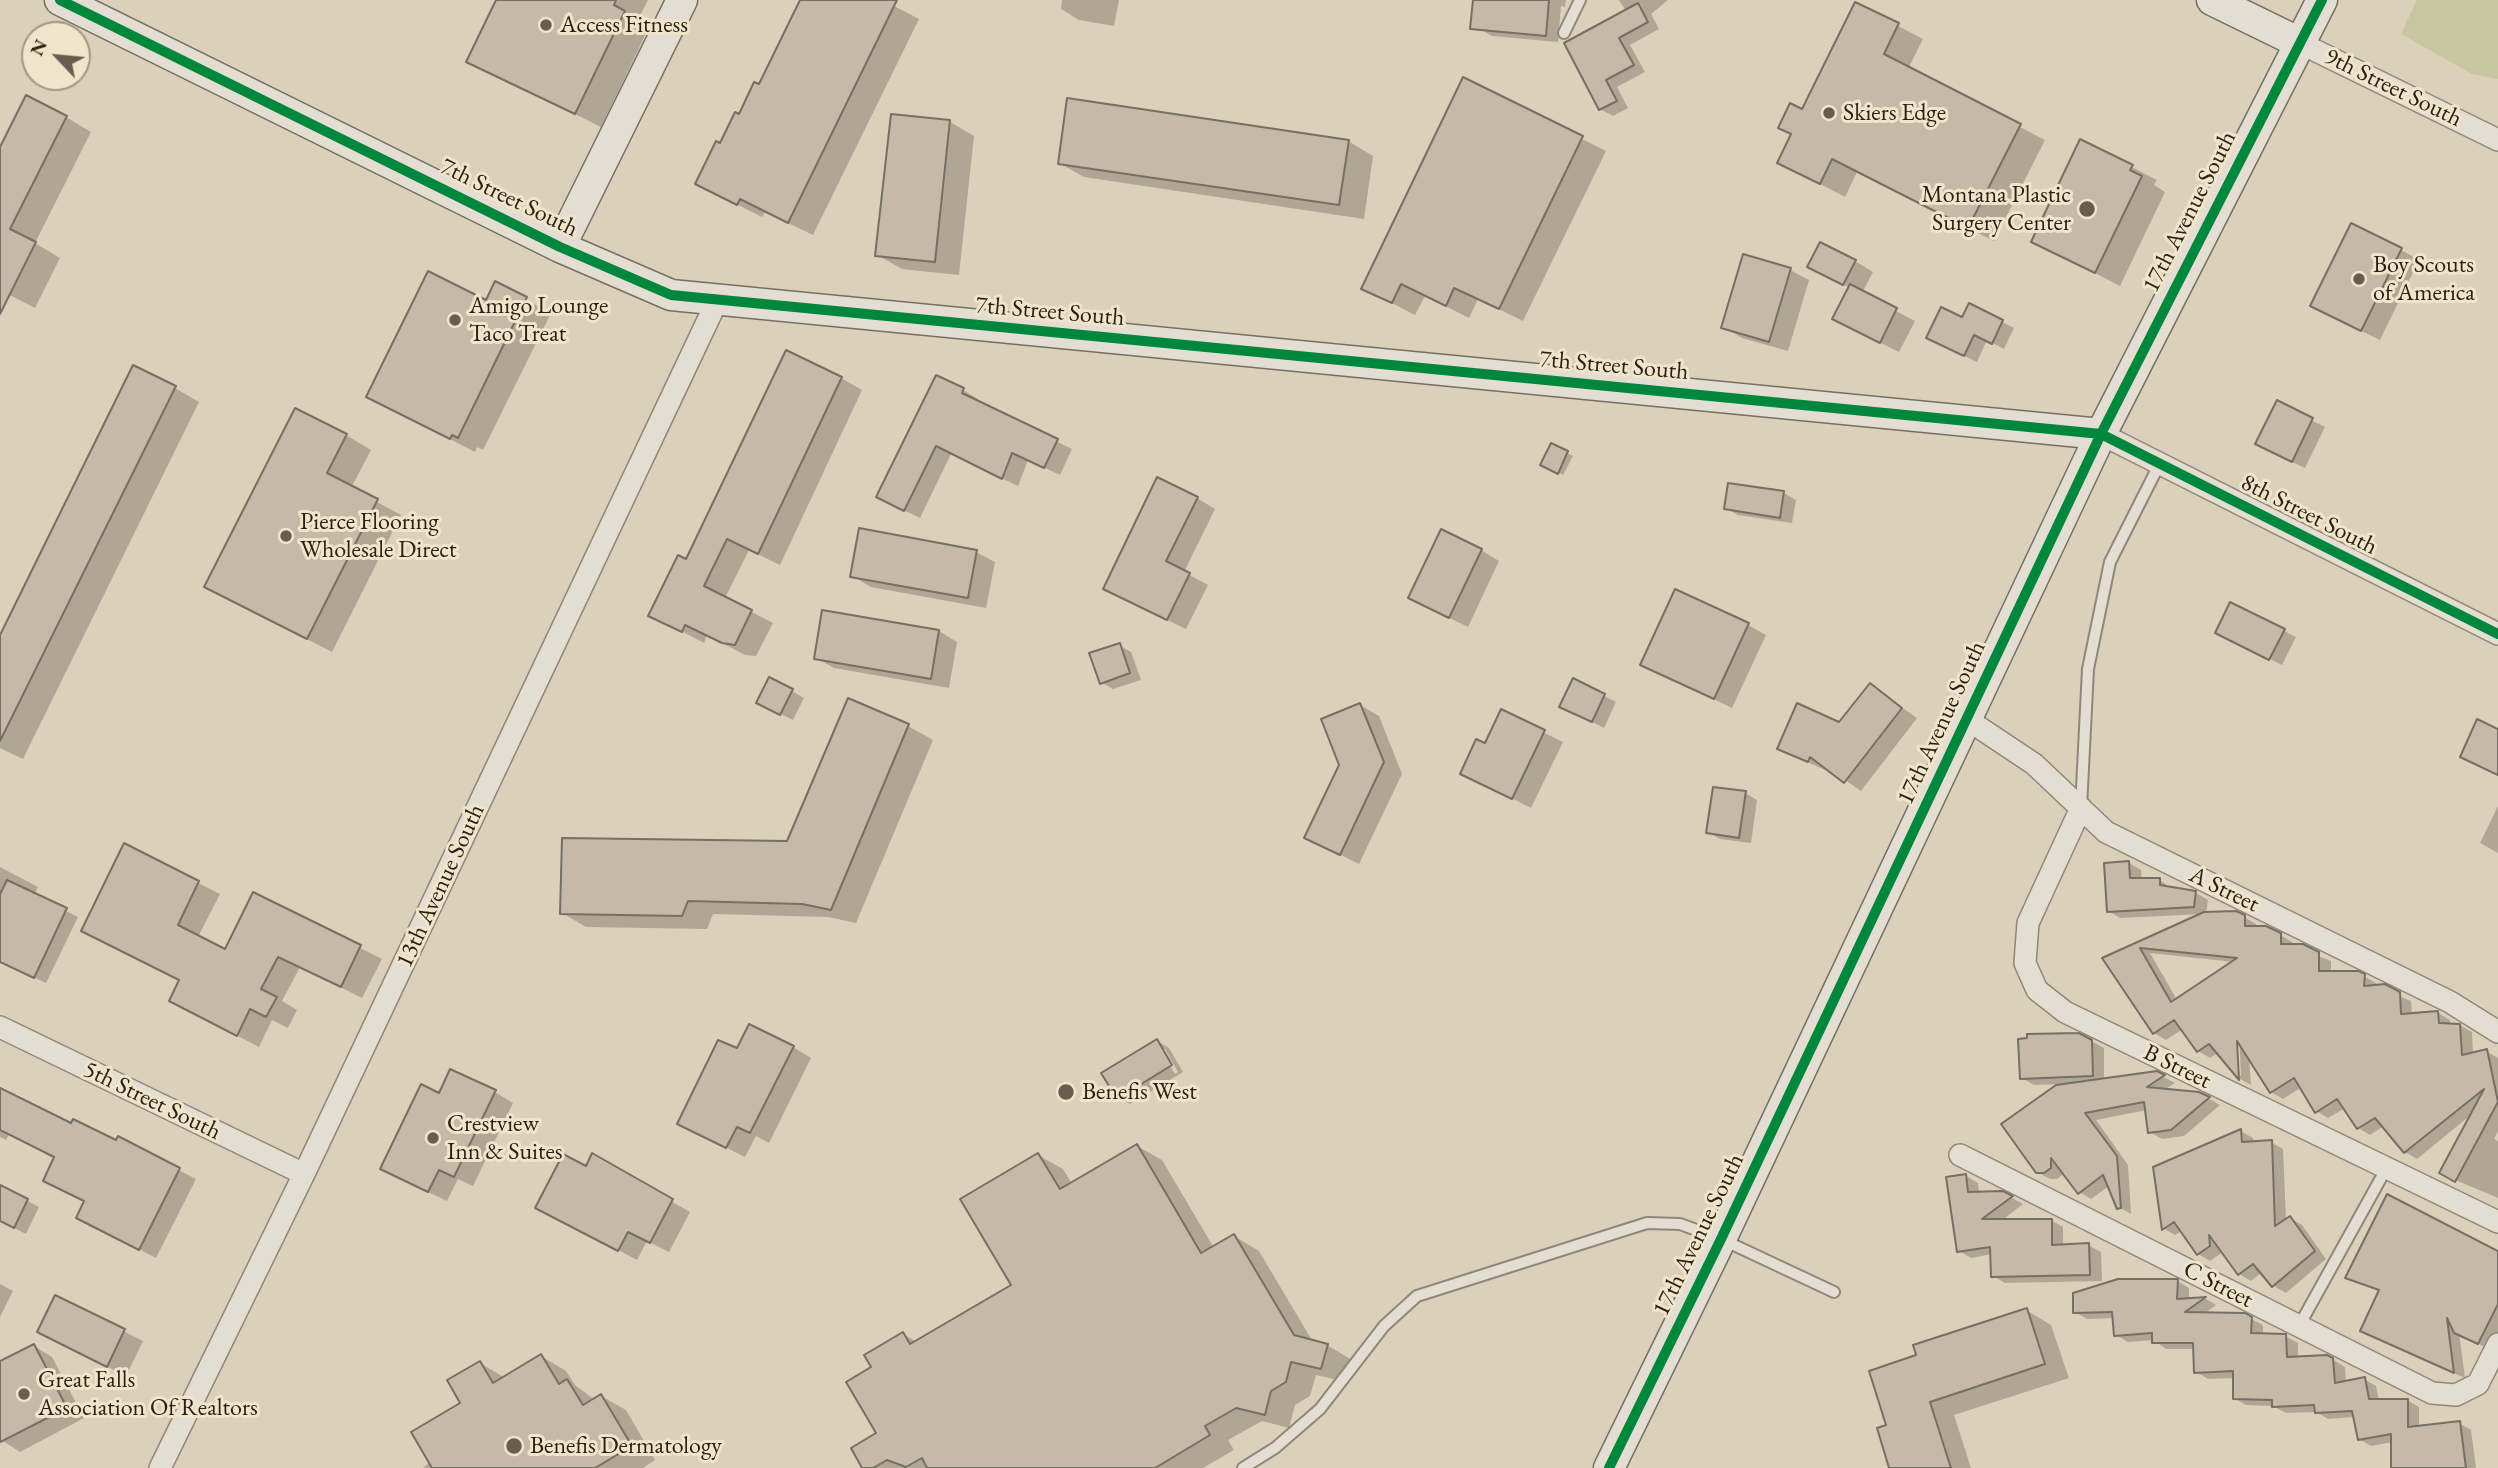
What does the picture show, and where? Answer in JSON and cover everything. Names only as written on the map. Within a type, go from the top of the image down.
[{"type":"street","name":"7th Street South","points":[[60,0],[560,247],[671,295],[2101,433]]},
{"type":"street","points":[[560,247],[682,0]]},
{"type":"street","name":"9th Street South","points":[[2212,0],[2498,140]]},
{"type":"street","name":"17th Avenue South","points":[[1609,1468],[1968,720],[2101,433],[2322,0]]},
{"type":"street","name":"13th Avenue South","points":[[160,1468],[304,1174],[717,301]]},
{"type":"street","name":"8th Street South","points":[[2101,433],[2498,634]]},
{"type":"street","name":"A Street","points":[[1968,720],[2034,764],[2106,832],[2451,1002],[2498,1032]]},
{"type":"street","name":"B Street","points":[[2081,808],[2028,923],[2025,962],[2037,990],[2065,1012],[2498,1222]]},
{"type":"street","name":"5th Street South","points":[[0,1027],[304,1174]]},
{"type":"street","name":"C Street","points":[[1960,1155],[2432,1393],[2456,1395],[2478,1384],[2498,1344]]},
{"type":"lane","points":[[1564,33],[1580,0]]},
{"type":"lane","points":[[2081,808],[2088,669],[2110,562],[2160,463]]},
{"type":"lane","points":[[2298,1326],[2386,1169]]},
{"type":"lane","points":[[1243,1468],[1275,1448],[1320,1409],[1384,1326],[1417,1296],[1647,1223],[1681,1224],[1721,1239],[1834,1292]]},
{"type":"green space","points":[[2417,0],[2498,0],[2498,79],[2472,74],[2401,34]]},
{"type":"building","points":[[496,0],[616,0],[614,5],[625,11],[575,114],[466,62]]},
{"type":"building","points":[[800,0],[897,0],[788,223],[740,199],[737,205],[695,184],[716,141],[720,143],[735,112],[739,114],[754,82],[759,84]]},
{"type":"building","points":[[1473,0],[1549,0],[1546,36],[1470,29]]},
{"type":"building","points":[[1855,2],[1899,23],[1884,54],[2021,124],[1968,228],[1832,159],[1820,184],[1777,163],[1791,134],[1778,128],[1790,103],[1802,109]]},
{"type":"building","points":[[1638,3],[1648,22],[1619,38],[1634,65],[1606,80],[1617,101],[1599,110],[1564,43]]},
{"type":"building","points":[[1463,77],[1583,136],[1499,309],[1454,288],[1446,306],[1401,284],[1392,303],[1361,289]]},
{"type":"building","points":[[26,95],[67,116],[10,229],[36,242],[0,314],[0,147]]},
{"type":"building","points":[[1067,98],[1349,140],[1339,205],[1058,164]]},
{"type":"building","points":[[891,114],[950,120],[935,262],[875,256]]},
{"type":"building","points":[[2080,139],[2133,165],[2130,170],[2142,176],[2095,273],[2031,242]]},
{"type":"building","points":[[2351,223],[2402,248],[2361,331],[2310,306]]},
{"type":"building","points":[[1820,242],[1856,260],[1843,285],[1807,267]]},
{"type":"building","points":[[1743,254],[1791,268],[1769,342],[1721,328]]},
{"type":"building","points":[[428,271],[486,300],[495,281],[527,297],[458,438],[452,435],[450,439],[366,397]]},
{"type":"building","points":[[1850,284],[1897,308],[1880,343],[1832,319]]},
{"type":"building","points":[[1969,303],[2003,320],[1992,344],[1974,335],[1964,356],[1926,338],[1941,307],[1962,317]]},
{"type":"building","points":[[786,350],[842,377],[758,554],[727,539],[704,586],[752,610],[735,645],[722,643],[685,625],[682,632],[648,616],[678,555],[686,559]]},
{"type":"building","points":[[133,365],[176,386],[0,741],[0,635]]},
{"type":"building","points":[[936,375],[964,388],[962,393],[1058,439],[1044,468],[1012,453],[1002,479],[936,446],[904,511],[876,497]]},
{"type":"building","points":[[2277,400],[2313,418],[2292,462],[2255,444]]},
{"type":"building","points":[[295,408],[347,434],[327,473],[378,499],[307,639],[204,587]]},
{"type":"building","points":[[1551,443],[1568,451],[1558,474],[1540,465]]},
{"type":"building","points":[[1157,477],[1198,497],[1166,561],[1190,573],[1167,620],[1103,589]]},
{"type":"building","points":[[1728,483],[1784,491],[1780,518],[1724,509]]},
{"type":"building","points":[[859,528],[977,550],[968,598],[850,577]]},
{"type":"building","points":[[1441,529],[1482,549],[1449,618],[1408,598]]},
{"type":"building","points":[[1675,589],[1749,623],[1714,699],[1640,665]]},
{"type":"building","points":[[2230,602],[2285,629],[2269,660],[2215,633]]},
{"type":"building","points":[[822,610],[939,630],[931,679],[814,659]]},
{"type":"building","points":[[1120,643],[1130,673],[1100,684],[1089,653]]},
{"type":"building","points":[[769,677],[793,689],[780,715],[756,703]]},
{"type":"building","points":[[1573,678],[1605,694],[1592,722],[1559,707]]},
{"type":"building","points":[[1870,683],[1902,708],[1844,783],[1810,757],[1808,762],[1777,749],[1797,703],[1839,722]]},
{"type":"building","points":[[848,698],[909,724],[831,910],[802,904],[688,901],[682,916],[560,914],[562,838],[787,841]]},
{"type":"building","points":[[1360,703],[1384,762],[1340,855],[1304,838],[1339,765],[1321,719]]},
{"type":"building","points":[[1501,709],[1545,730],[1512,799],[1460,774],[1476,739],[1485,743]]},
{"type":"building","points":[[2477,719],[2498,729],[2498,775],[2460,757]]},
{"type":"building","points":[[1713,787],[1746,791],[1739,838],[1706,833]]},
{"type":"building","points":[[124,843],[199,881],[178,925],[225,949],[253,892],[361,945],[341,987],[278,957],[261,989],[277,997],[266,1017],[250,1009],[237,1036],[169,1001],[179,980],[81,931]]},
{"type":"building","points":[[2129,861],[2130,878],[2160,878],[2160,885],[2196,891],[2194,907],[2107,912],[2104,863]]},
{"type":"building","points":[[7,880],[67,908],[34,978],[0,962],[0,894]]},
{"type":"building","points":[[2236,911],[2245,915],[2245,926],[2266,926],[2281,933],[2281,944],[2303,944],[2319,952],[2319,971],[2359,971],[2365,974],[2364,986],[2385,984],[2400,992],[2401,1014],[2438,1011],[2439,1023],[2460,1024],[2462,1055],[2487,1049],[2498,1102],[2455,1182],[2439,1173],[2484,1089],[2404,1153],[2375,1118],[2357,1129],[2337,1099],[2315,1113],[2294,1078],[2270,1093],[2237,1041],[2239,1080],[2209,1044],[2197,1052],[2174,1020],[2153,1034],[2102,958],[2204,912]],"holes":[[[2140,948],[2237,958],[2171,1002]]]},
{"type":"building","points":[[749,1024],[794,1046],[750,1133],[737,1127],[726,1148],[677,1124],[718,1040],[737,1048]]},
{"type":"building","points":[[2079,1033],[2092,1040],[2093,1076],[2020,1079],[2018,1039],[2027,1038],[2027,1034]]},
{"type":"building","points":[[1157,1039],[1172,1065],[1117,1099],[1101,1073]]},
{"type":"building","points":[[450,1069],[496,1090],[454,1177],[439,1170],[428,1192],[380,1169],[421,1084],[439,1093]]},
{"type":"building","points":[[2157,1071],[2165,1075],[2147,1087],[2199,1092],[2210,1097],[2171,1130],[2148,1133],[2144,1102],[2085,1113],[2117,1156],[2121,1208],[2117,1209],[2103,1175],[2078,1194],[2051,1158],[2051,1168],[2044,1173],[2036,1173],[2001,1124],[2056,1085]]},
{"type":"building","points":[[0,1088],[71,1123],[73,1119],[116,1140],[118,1136],[180,1168],[139,1250],[76,1218],[84,1201],[43,1181],[54,1157],[0,1130]]},
{"type":"building","points":[[2241,1129],[2242,1142],[2272,1140],[2275,1226],[2290,1216],[2315,1251],[2272,1287],[2253,1264],[2238,1275],[2209,1235],[2210,1246],[2197,1255],[2174,1222],[2162,1230],[2153,1167]]},
{"type":"building","points":[[1137,1144],[1201,1253],[1234,1234],[1294,1335],[1328,1344],[1321,1369],[1291,1362],[1286,1382],[1271,1391],[1265,1415],[1236,1408],[1205,1426],[1210,1435],[1155,1468],[927,1468],[922,1458],[906,1467],[887,1460],[873,1468],[862,1468],[851,1448],[876,1433],[846,1382],[871,1367],[864,1355],[903,1332],[910,1344],[1011,1285],[960,1199],[1038,1153],[1060,1189]]},
{"type":"building","points":[[592,1153],[673,1199],[650,1243],[628,1232],[618,1251],[535,1208],[563,1154],[586,1166]]},
{"type":"building","points":[[1966,1174],[1968,1192],[2003,1191],[2013,1196],[1982,1219],[2052,1219],[2052,1245],[2089,1243],[2090,1275],[1991,1277],[1990,1247],[1957,1252],[1946,1177]]},
{"type":"building","points":[[0,1185],[28,1199],[14,1228],[0,1221]]},
{"type":"building","points":[[2387,1194],[2498,1251],[2498,1304],[2478,1344],[2454,1333],[2447,1318],[2454,1373],[2360,1331],[2379,1290],[2345,1278]]},
{"type":"building","points":[[2118,1279],[2178,1279],[2177,1299],[2206,1297],[2185,1312],[2245,1313],[2252,1317],[2251,1333],[2286,1334],[2287,1357],[2327,1355],[2333,1358],[2335,1383],[2365,1377],[2369,1399],[2408,1399],[2408,1427],[2460,1421],[2466,1468],[2391,1468],[2391,1434],[2358,1440],[2352,1411],[2315,1413],[2314,1405],[2272,1407],[2272,1400],[2233,1399],[2233,1371],[2194,1373],[2193,1343],[2152,1343],[2152,1333],[2114,1336],[2112,1312],[2073,1313],[2073,1293]]},
{"type":"building","points":[[55,1295],[125,1329],[107,1367],[37,1332]]},
{"type":"building","points":[[2027,1308],[2045,1364],[1930,1402],[1951,1468],[1889,1468],[1877,1428],[1886,1425],[1869,1371],[1916,1355],[1913,1345]]},
{"type":"building","points":[[34,1344],[67,1408],[0,1442],[0,1361]]},
{"type":"building","points":[[541,1354],[559,1384],[567,1379],[583,1405],[601,1394],[632,1446],[595,1468],[432,1468],[411,1432],[460,1403],[447,1380],[480,1361],[493,1383]]},
{"type":"cycle path","points":[[60,0],[560,247],[671,295],[2101,434],[2498,634]]},
{"type":"cycle path","points":[[1609,1468],[1721,1239],[2101,434],[2322,0]]},
{"type":"place","name":"Access Fitness","points":[[546,25]]},
{"type":"place","name":"Skiers Edge","points":[[1829,113]]},
{"type":"place","name":"Montana Plastic Surgery Center","points":[[2087,209]]},
{"type":"place","name":"Boy Scouts of America","points":[[2359,279]]},
{"type":"place","name":"Amigo Lounge Taco Treat","points":[[455,320]]},
{"type":"place","name":"Pierce Flooring Wholesale Direct","points":[[286,536]]},
{"type":"place","name":"Benefis West","points":[[1066,1092]]},
{"type":"place","name":"Crestview Inn & Suites","points":[[433,1138]]},
{"type":"place","name":"Great Falls Association Of Realtors","points":[[24,1394]]},
{"type":"place","name":"Benefis Dermatology","points":[[514,1446]]}]
